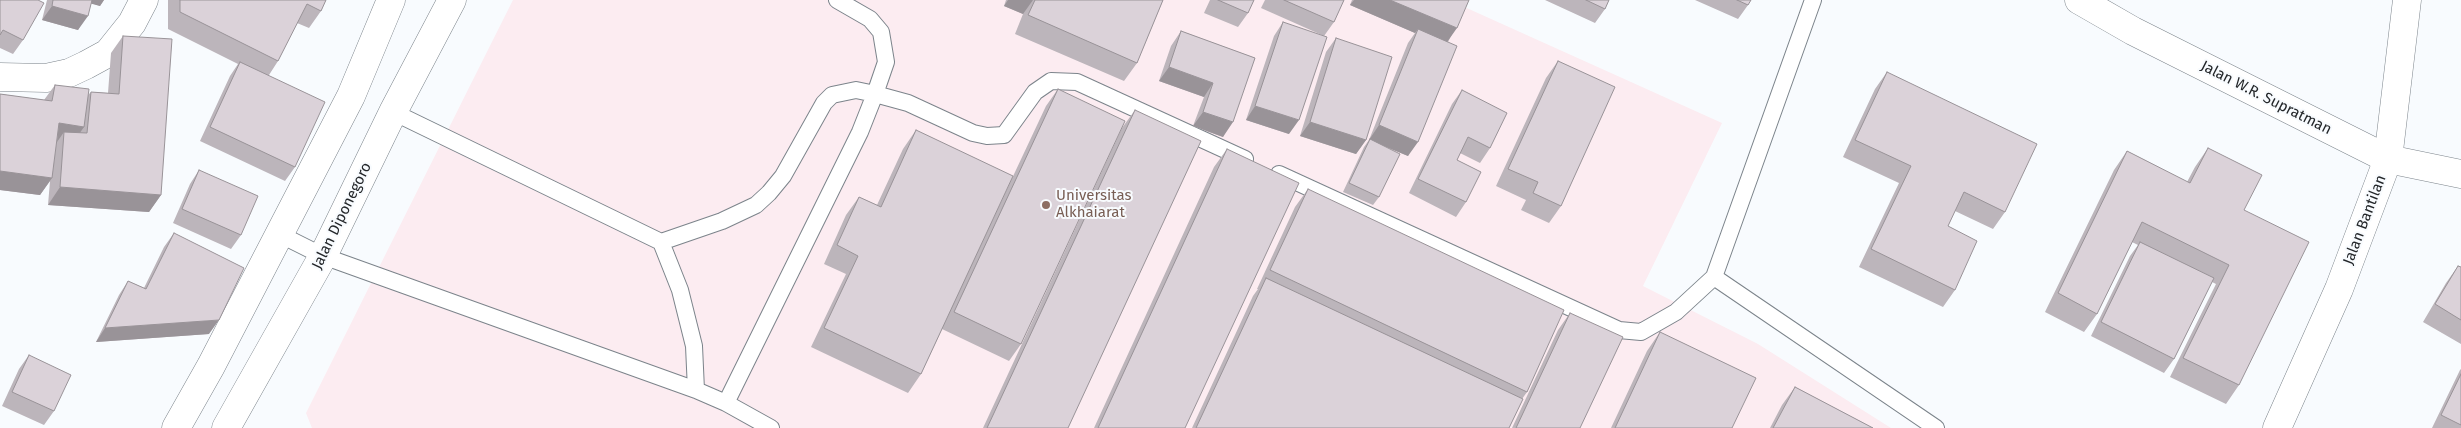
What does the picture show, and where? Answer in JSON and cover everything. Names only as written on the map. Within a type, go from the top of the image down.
[{"type":"main road","points":[[0,77],[46,78],[69,73],[86,65],[108,53],[132,23],[144,0]]},
{"type":"main road","points":[[176,428],[351,96],[391,0]]},
{"type":"main road","name":"Jalan Diponegoro","points":[[226,428],[323,256],[393,112],[452,0]]},
{"type":"main road","name":"Jalan W.R. Supratman","points":[[2079,0],[2133,31],[2388,159],[2461,174]]},
{"type":"main road","name":"Jalan Bantilan","points":[[2277,428],[2339,289],[2388,159],[2407,0]]},
{"type":"lane","points":[[726,402],[860,132],[886,62],[881,32],[870,19],[837,0]]},
{"type":"lane","points":[[661,242],[722,221],[756,205],[783,176],[815,118],[832,95],[856,90],[875,94],[908,103],[973,132],[987,136],[1004,135],[1035,92],[1051,81],[1077,82],[1618,330],[1641,332],[1676,312],[1714,277],[1813,0]]},
{"type":"lane","points":[[393,112],[661,242],[680,290],[694,346],[696,390]]},
{"type":"lane","points":[[279,234],[323,256],[696,390],[726,402],[771,428]]},
{"type":"lane","points":[[1714,277],[1936,428]]},
{"type":"shaded area","name":"Universitas Alkhaiarat","points":[[513,0],[1462,0],[1460,5],[1722,123],[1643,286],[1758,344],[1891,428],[312,428],[306,413]]},
{"type":"building","points":[[0,0],[38,0],[44,3],[23,40],[3,30],[0,35]]},
{"type":"building","points":[[53,0],[92,0],[88,16],[52,6]]},
{"type":"building","points":[[180,0],[326,0],[321,11],[307,4],[278,61],[180,12]]},
{"type":"building","points":[[1035,0],[1163,0],[1137,63],[1028,15]]},
{"type":"building","points":[[1218,0],[1254,0],[1248,13]]},
{"type":"building","points":[[1284,0],[1344,0],[1334,22]]},
{"type":"building","points":[[1390,0],[1469,0],[1457,28]]},
{"type":"building","points":[[1586,0],[1609,0],[1605,9]]},
{"type":"building","points":[[1737,0],[1751,0],[1748,5]]},
{"type":"building","points":[[1283,22],[1327,37],[1299,120],[1255,106]]},
{"type":"building","points":[[1418,29],[1457,46],[1418,142],[1379,125]]},
{"type":"building","points":[[1181,31],[1255,58],[1233,122],[1203,112],[1213,83],[1169,67]]},
{"type":"building","points":[[123,36],[172,39],[161,195],[60,187],[64,132],[87,133],[91,92],[119,94]]},
{"type":"building","points":[[1336,38],[1392,57],[1366,140],[1310,122]]},
{"type":"building","points":[[1558,61],[1615,87],[1561,206],[1533,193],[1538,182],[1508,169]]},
{"type":"building","points":[[240,62],[325,102],[295,167],[210,127]]},
{"type":"building","points":[[1887,72],[2037,144],[2005,212],[1964,192],[1948,226],[1977,241],[1955,290],[1871,249],[1911,166],[1855,140]]},
{"type":"building","points":[[55,85],[89,89],[84,127],[59,123],[52,178],[0,171],[0,94],[52,101]]},
{"type":"building","points":[[1058,89],[1125,121],[1021,344],[954,312]]},
{"type":"building","points":[[1462,90],[1507,113],[1490,148],[1468,137],[1457,160],[1481,172],[1466,202],[1418,179]]},
{"type":"building","points":[[1135,110],[1201,141],[1068,428],[987,428]]},
{"type":"building","points":[[916,130],[1013,176],[921,374],[824,328],[858,256],[837,245],[859,197],[881,207]]},
{"type":"building","points":[[1370,139],[1400,154],[1379,197],[1349,183]]},
{"type":"building","points":[[2208,148],[2262,175],[2244,210],[2309,242],[2239,385],[2183,358],[2229,265],[2142,222],[2097,314],[2058,293],[2127,151],[2190,183]]},
{"type":"building","points":[[1227,149],[1299,183],[1185,428],[1098,428]]},
{"type":"building","points":[[199,170],[258,196],[241,235],[182,209]]},
{"type":"building","points":[[1308,189],[1564,310],[1527,392],[1270,270]]},
{"type":"building","points":[[174,233],[244,268],[219,320],[105,328],[128,281],[146,289]]},
{"type":"building","points":[[2140,242],[2214,278],[2174,359],[2101,322]]},
{"type":"building","points":[[2458,266],[2461,267],[2461,320],[2435,304]]},
{"type":"building","points":[[1266,278],[1523,399],[1509,428],[1196,428]]},
{"type":"building","points":[[1570,313],[1623,337],[1580,428],[1516,428]]},
{"type":"building","points":[[1660,332],[1756,378],[1732,428],[1615,428]]},
{"type":"building","points":[[29,355],[71,375],[54,411],[12,392]]},
{"type":"building","points":[[2461,374],[2461,425],[2441,415]]},
{"type":"building","points":[[1795,387],[1873,428],[1773,428]]},
{"type":"place","name":"Universitas Alkhaiarat","points":[[1046,205]]}]
